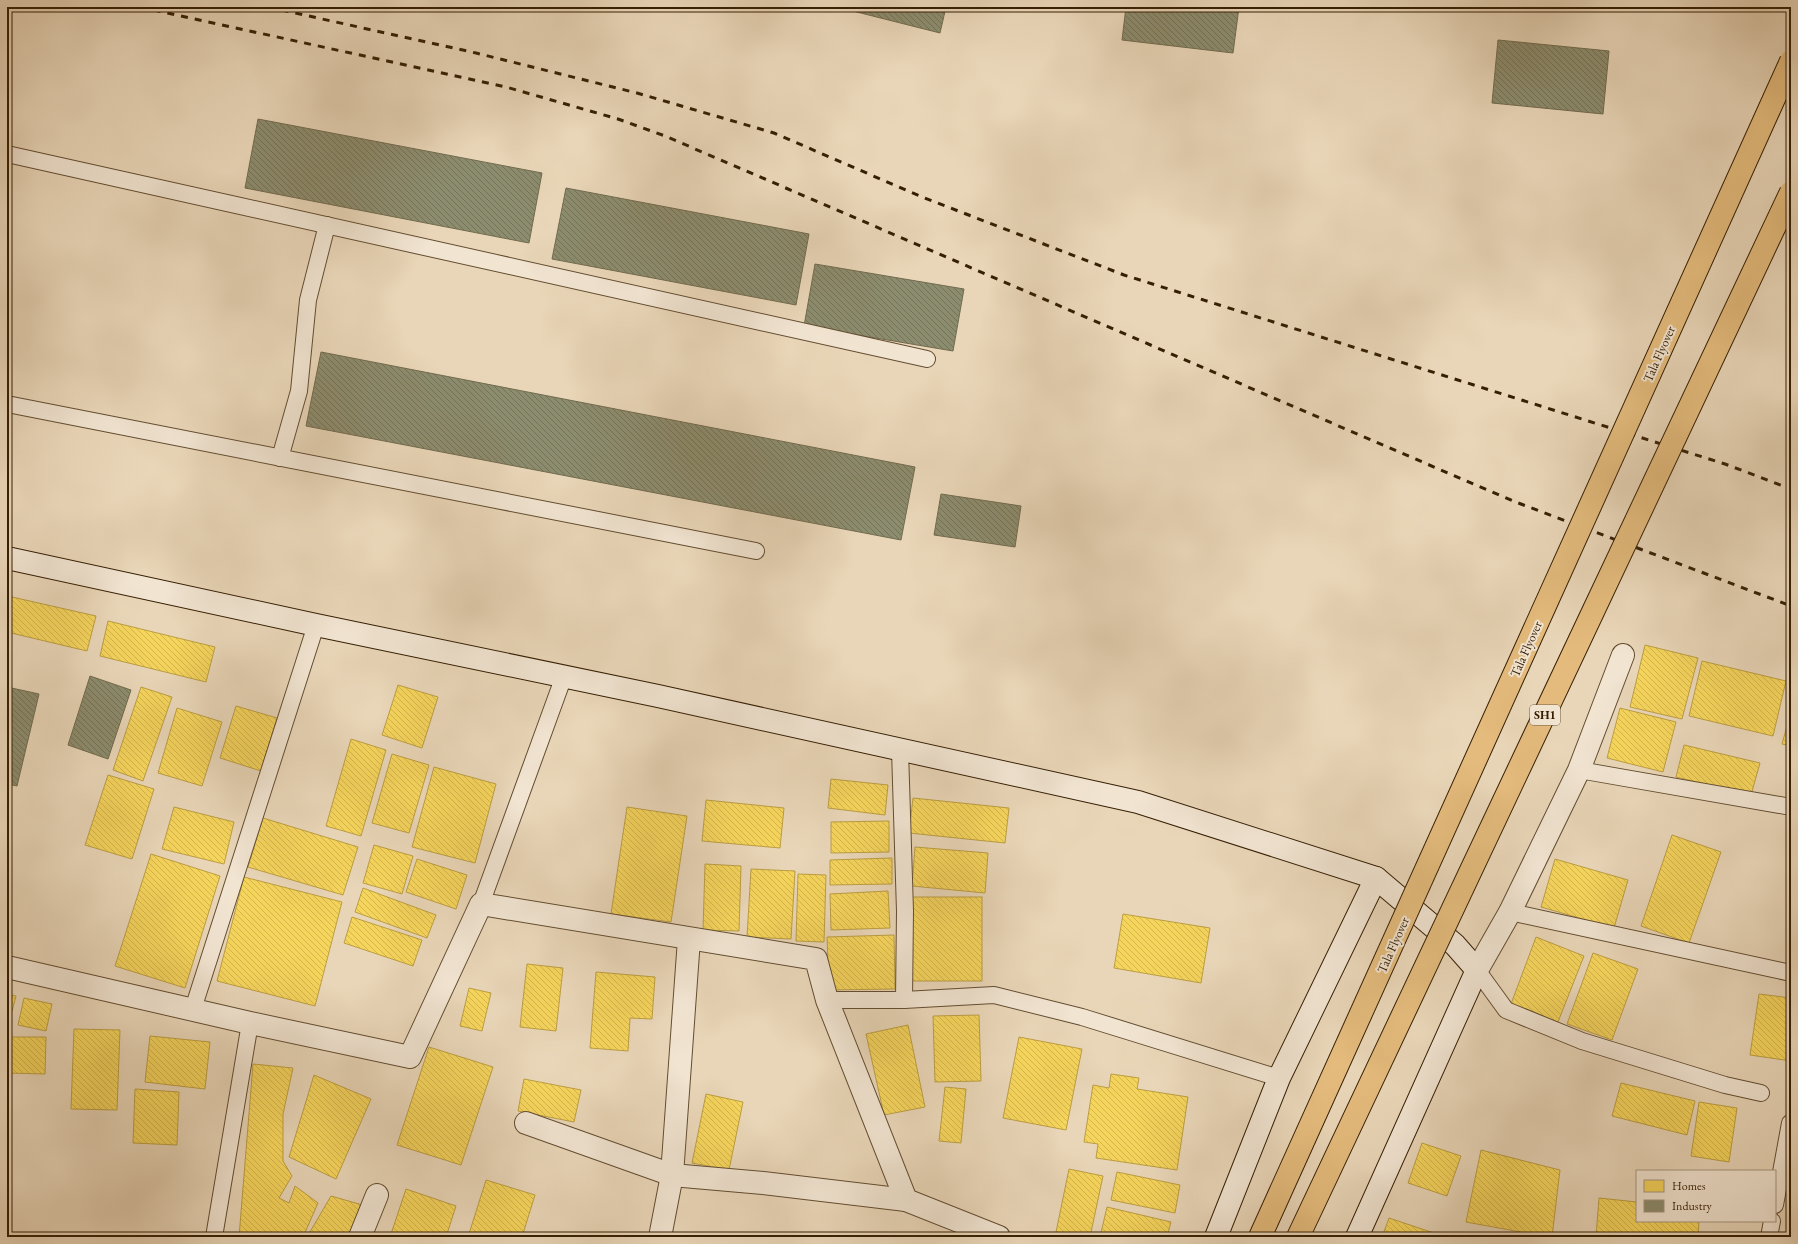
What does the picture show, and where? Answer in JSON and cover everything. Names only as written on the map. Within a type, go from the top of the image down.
[{"type":"main road","name":"Tala Flyover","points":[[1260,1237],[1791,61]]},
{"type":"main road","name":"SH1","points":[[1298,1237],[1791,192]]},
{"type":"street","points":[[7,558],[316,625],[564,676],[1138,802],[1376,878],[1455,944],[1477,970]]},
{"type":"street","points":[[1357,1237],[1477,970],[1510,912],[1579,770],[1623,655]]},
{"type":"street","points":[[1216,1237],[1279,1078],[1376,878]]},
{"type":"street","points":[[7,967],[410,1057],[481,904],[816,959],[826,1000],[906,1200]]},
{"type":"street","points":[[660,1237],[672,1175],[689,939]]},
{"type":"street","points":[[526,1123],[672,1175],[763,1183],[906,1200],[998,1237]]},
{"type":"street","points":[[360,1237],[377,1194]]},
{"type":"lane","points":[[7,154],[927,359]]},
{"type":"lane","points":[[280,458],[299,391],[308,300],[327,225]]},
{"type":"lane","points":[[7,404],[756,551]]},
{"type":"lane","points":[[193,1009],[316,625]]},
{"type":"lane","points":[[481,904],[564,676]]},
{"type":"lane","points":[[900,750],[905,911],[904,1000]]},
{"type":"lane","points":[[1579,770],[1791,807]]},
{"type":"lane","points":[[1510,912],[1791,973]]},
{"type":"lane","points":[[1477,970],[1506,1010],[1582,1041],[1725,1085],[1761,1093]]},
{"type":"lane","points":[[826,1000],[904,1000],[994,995],[1082,1017],[1279,1078]]},
{"type":"lane","points":[[214,1237],[250,1022]]},
{"type":"lane","points":[[1776,1200],[1790,1123]]},
{"type":"lane","points":[[1769,1237],[1772,1222]]},
{"type":"building: Homes","points":[[12,597],[96,616],[87,651],[7,632],[7,617]]},
{"type":"building: Homes","points":[[108,621],[215,647],[206,682],[100,656]]},
{"type":"building: Homes","points":[[1645,645],[1698,658],[1682,719],[1630,707]]},
{"type":"building: Homes","points":[[1702,661],[1786,681],[1773,736],[1689,716]]},
{"type":"building: Homes","points":[[398,685],[438,697],[422,748],[382,735]]},
{"type":"building: Homes","points":[[141,687],[172,697],[143,781],[113,770]]},
{"type":"building: Homes","points":[[236,706],[277,718],[261,771],[220,758]]},
{"type":"building: Homes","points":[[177,708],[222,722],[202,786],[158,773]]},
{"type":"building: Homes","points":[[1620,708],[1676,722],[1663,772],[1607,758]]},
{"type":"building: Homes","points":[[1791,711],[1791,746],[1782,744]]},
{"type":"building: Homes","points":[[351,739],[386,750],[361,836],[326,826]]},
{"type":"building: Homes","points":[[1684,745],[1760,763],[1751,795],[1676,777]]},
{"type":"building: Homes","points":[[392,754],[429,765],[409,833],[372,823]]},
{"type":"building: Homes","points":[[434,767],[496,784],[475,863],[412,847]]},
{"type":"building: Homes","points":[[108,775],[154,789],[132,859],[85,845]]},
{"type":"building: Homes","points":[[831,779],[888,785],[885,815],[828,808]]},
{"type":"building: Homes","points":[[913,798],[1009,808],[1005,843],[909,833]]},
{"type":"building: Homes","points":[[706,800],[784,808],[780,848],[702,841]]},
{"type":"building: Homes","points":[[174,807],[234,822],[224,864],[162,849]]},
{"type":"building: Homes","points":[[627,807],[687,816],[671,922],[611,914]]},
{"type":"building: Homes","points":[[263,818],[358,847],[343,895],[248,867]]},
{"type":"building: Homes","points":[[889,821],[889,852],[831,853],[831,822]]},
{"type":"building: Homes","points":[[1672,835],[1721,852],[1689,943],[1641,926]]},
{"type":"building: Homes","points":[[374,845],[413,856],[402,894],[363,883]]},
{"type":"building: Homes","points":[[915,847],[988,853],[985,893],[912,886]]},
{"type":"building: Homes","points":[[151,854],[220,876],[185,988],[115,966]]},
{"type":"building: Homes","points":[[892,858],[892,884],[830,885],[830,860]]},
{"type":"building: Homes","points":[[417,859],[467,875],[456,909],[406,892]]},
{"type":"building: Homes","points":[[1555,859],[1628,880],[1614,928],[1541,907]]},
{"type":"building: Homes","points":[[705,864],[741,866],[739,931],[703,930]]},
{"type":"building: Homes","points":[[751,869],[795,871],[791,939],[747,937]]},
{"type":"building: Homes","points":[[798,874],[826,875],[824,942],[796,941]]},
{"type":"building: Homes","points":[[244,877],[342,902],[315,1006],[217,981]]},
{"type":"building: Homes","points":[[363,888],[436,915],[427,938],[355,912]]},
{"type":"building: Homes","points":[[888,891],[890,928],[831,930],[830,894]]},
{"type":"building: Homes","points":[[912,897],[982,897],[982,981],[912,981]]},
{"type":"building: Homes","points":[[1123,914],[1210,928],[1201,983],[1114,968]]},
{"type":"building: Homes","points":[[352,917],[422,940],[413,966],[344,943]]},
{"type":"building: Homes","points":[[894,935],[895,989],[829,990],[827,937]]},
{"type":"building: Homes","points":[[1536,937],[1584,956],[1558,1022],[1511,1004]]},
{"type":"building: Homes","points":[[1593,953],[1638,969],[1612,1040],[1567,1024]]},
{"type":"building: Homes","points":[[527,964],[563,968],[556,1031],[520,1027]]},
{"type":"building: Homes","points":[[596,972],[655,977],[652,1019],[630,1018],[628,1051],[590,1048]]},
{"type":"building: Homes","points":[[469,988],[491,993],[482,1031],[460,1026]]},
{"type":"building: Homes","points":[[7,994],[16,996],[9,1023],[7,1023]]},
{"type":"building: Homes","points":[[1759,994],[1791,998],[1791,1061],[1750,1055]]},
{"type":"building: Homes","points":[[24,998],[52,1004],[46,1031],[18,1025]]},
{"type":"building: Homes","points":[[979,1015],[981,1081],[935,1082],[933,1016]]},
{"type":"building: Homes","points":[[908,1025],[925,1107],[884,1115],[866,1034]]},
{"type":"building: Homes","points":[[74,1029],[120,1030],[117,1110],[71,1109]]},
{"type":"building: Homes","points":[[150,1036],[210,1042],[205,1089],[145,1082]]},
{"type":"building: Homes","points":[[7,1037],[46,1037],[45,1074],[7,1073]]},
{"type":"building: Homes","points":[[1019,1037],[1082,1049],[1066,1130],[1003,1118]]},
{"type":"building: Homes","points":[[429,1047],[493,1067],[461,1165],[397,1145]]},
{"type":"building: Homes","points":[[253,1064],[293,1068],[283,1114],[283,1161],[292,1176],[279,1198],[289,1203],[295,1186],[318,1203],[303,1237],[239,1237]]},
{"type":"building: Homes","points":[[1111,1074],[1139,1078],[1137,1089],[1188,1097],[1177,1170],[1096,1158],[1098,1144],[1084,1142],[1093,1085],[1109,1088]]},
{"type":"building: Homes","points":[[314,1075],[371,1099],[336,1179],[289,1157]]},
{"type":"building: Homes","points":[[524,1079],[581,1090],[574,1122],[518,1111]]},
{"type":"building: Homes","points":[[1621,1083],[1695,1101],[1687,1135],[1612,1116]]},
{"type":"building: Homes","points":[[945,1087],[966,1089],[961,1143],[939,1141]]},
{"type":"building: Homes","points":[[135,1089],[179,1092],[177,1145],[133,1143]]},
{"type":"building: Homes","points":[[706,1094],[743,1102],[729,1170],[692,1163]]},
{"type":"building: Homes","points":[[1699,1102],[1737,1108],[1729,1162],[1691,1156]]},
{"type":"building: Homes","points":[[1422,1143],[1461,1156],[1447,1196],[1408,1183]]},
{"type":"building: Homes","points":[[1481,1150],[1560,1170],[1552,1237],[1525,1237],[1526,1233],[1466,1222]]},
{"type":"building: Homes","points":[[1069,1169],[1103,1176],[1090,1237],[1055,1237]]},
{"type":"building: Homes","points":[[1117,1172],[1180,1185],[1175,1213],[1111,1200]]},
{"type":"building: Homes","points":[[486,1180],[535,1195],[522,1237],[468,1237]]},
{"type":"building: Homes","points":[[406,1189],[456,1206],[446,1237],[390,1237]]},
{"type":"building: Homes","points":[[331,1196],[366,1206],[357,1237],[307,1237]]},
{"type":"building: Homes","points":[[1599,1198],[1636,1202],[1636,1222],[1699,1222],[1698,1237],[1596,1237]]},
{"type":"building: Homes","points":[[1107,1207],[1171,1222],[1167,1237],[1100,1237]]},
{"type":"building: Homes","points":[[1389,1218],[1440,1235],[1440,1237],[1382,1237]]},
{"type":"building: Industry","points":[[837,7],[946,7],[940,33]]},
{"type":"building: Industry","points":[[1126,7],[1239,7],[1233,53],[1122,40]]},
{"type":"building: Industry","points":[[1498,40],[1609,51],[1603,114],[1492,103]]},
{"type":"building: Industry","points":[[258,119],[542,173],[529,243],[245,188]]},
{"type":"building: Industry","points":[[566,188],[809,234],[796,305],[552,259]]},
{"type":"building: Industry","points":[[815,264],[964,289],[953,351],[804,326]]},
{"type":"building: Industry","points":[[321,352],[915,467],[901,540],[306,426]]},
{"type":"building: Industry","points":[[941,494],[1021,506],[1015,547],[934,535]]},
{"type":"building: Industry","points":[[90,676],[131,690],[108,759],[68,745]]},
{"type":"building: Industry","points":[[7,687],[39,694],[17,786],[7,784]]},
{"type":"railway","points":[[140,7],[506,87],[618,119],[665,136],[1513,501],[1791,606]]},
{"type":"railway","points":[[268,7],[476,53],[637,93],[774,133],[922,197],[1124,275],[1725,464],[1791,489]]}]
